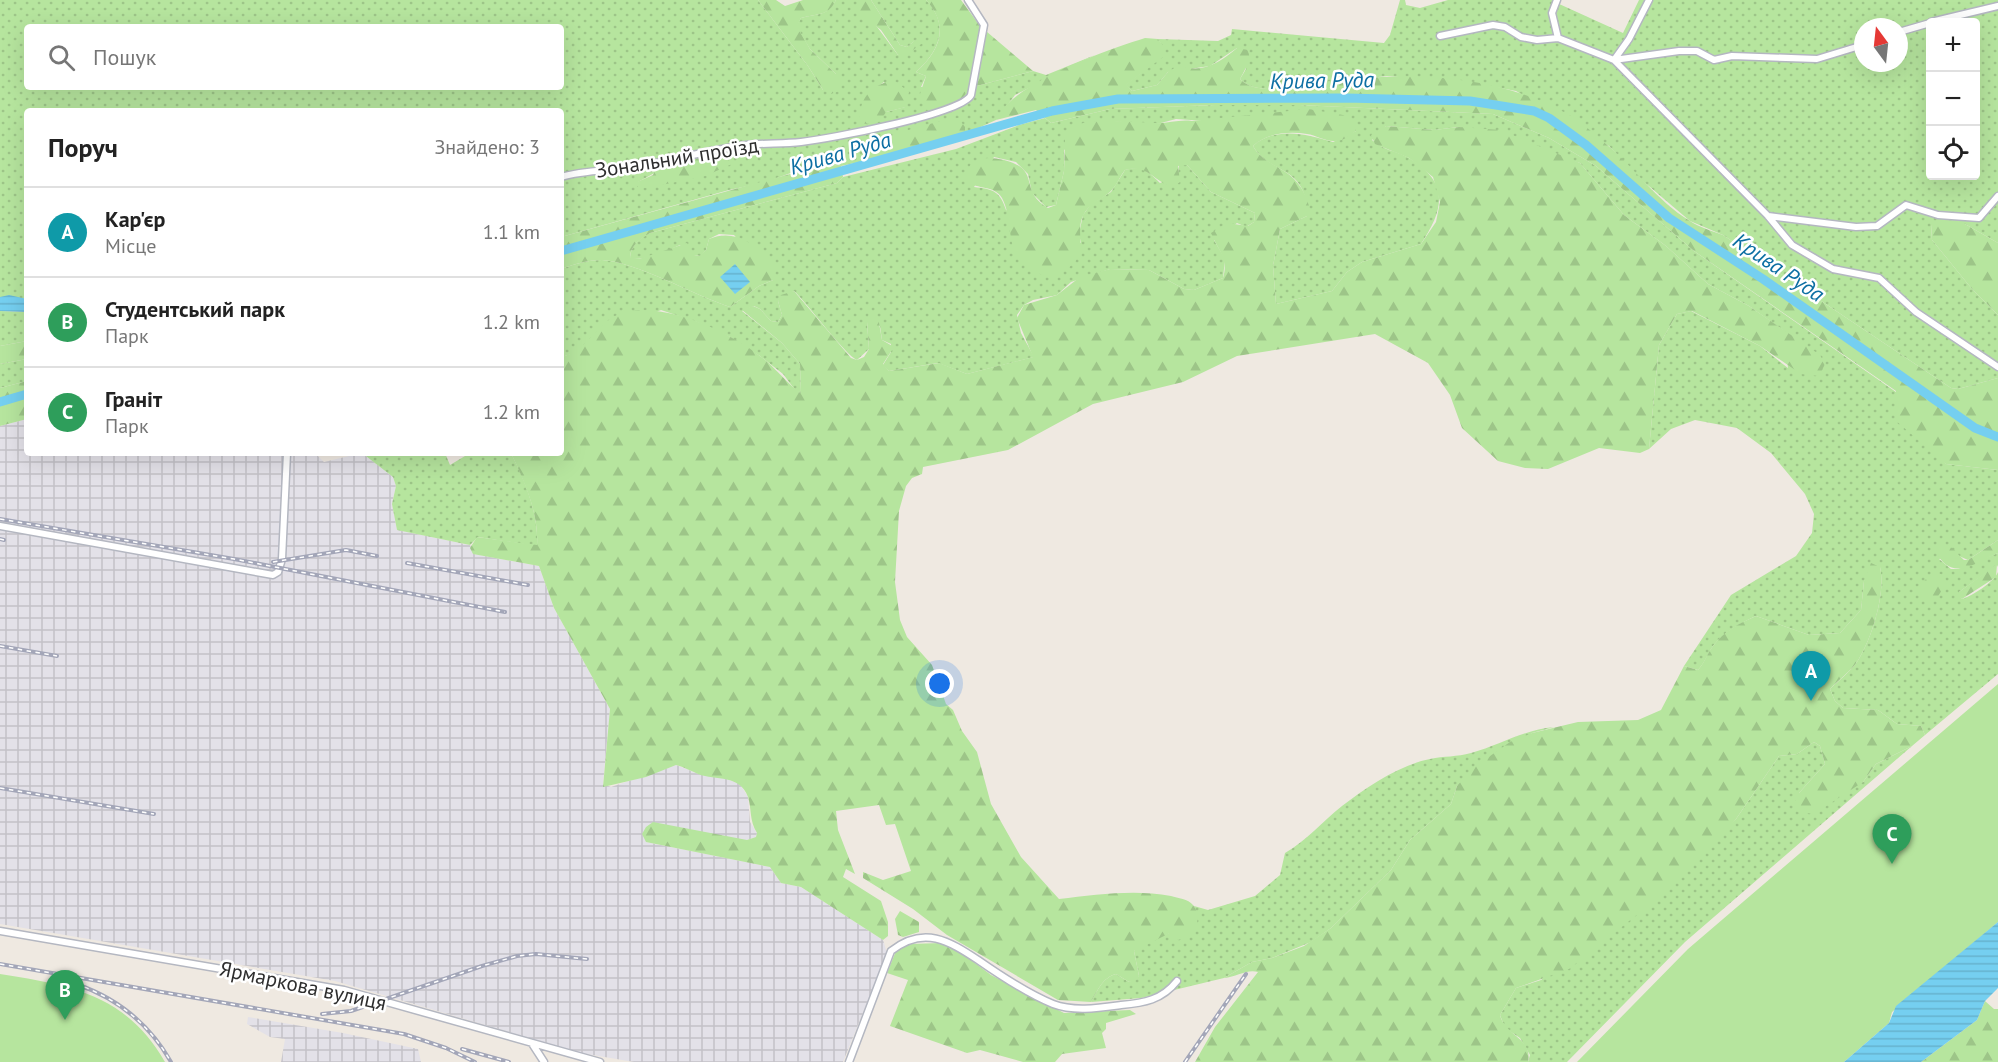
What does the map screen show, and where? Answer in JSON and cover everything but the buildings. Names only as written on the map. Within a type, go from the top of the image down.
[{"type":"street","name":"Зональний проїзд","points":[[564,176],[594,170],[636,166],[737,147],[803,142],[919,118],[960,106],[968,101],[971,95],[984,32],[982,20],[968,0]]},
{"type":"street","points":[[1557,0],[1552,13],[1558,38]]},
{"type":"street","points":[[1614,60],[1629,39],[1649,0]]},
{"type":"street","points":[[1951,18],[1998,6]]},
{"type":"street","points":[[1908,29],[1926,24]]},
{"type":"street","points":[[1440,36],[1493,25],[1504,27],[1521,38],[1537,40],[1558,38],[1614,60],[1768,216],[1792,245],[1833,269],[1879,278],[1916,312],[1998,367]]},
{"type":"street","points":[[1614,60],[1679,51],[1697,51],[1714,60],[1732,56],[1817,59],[1854,48]]},
{"type":"street","points":[[1768,216],[1824,224],[1877,226],[1906,205],[1938,215],[1979,218],[1998,196]]},
{"type":"street","points":[[0,526],[273,575],[279,570],[282,559],[287,456]]},
{"type":"street","name":"Ярмаркова вулиця","points":[[0,931],[344,990],[600,1062]]},
{"type":"street","points":[[849,1062],[891,951],[902,942],[914,939],[930,938],[957,945],[978,961],[1044,999],[1071,1009],[1145,1003],[1167,994],[1177,981]]},
{"type":"street","points":[[533,1045],[544,1062]]},
{"type":"shaded area","points":[[24,420],[24,456],[318,456],[324,462],[349,456],[366,456],[393,477],[396,486],[392,504],[397,530],[470,545],[474,554],[539,566],[554,608],[610,709],[603,784],[611,787],[676,765],[699,774],[724,778],[740,784],[748,797],[750,822],[757,833],[756,837],[747,840],[646,842],[770,867],[781,883],[801,887],[883,940],[887,953],[843,1062],[634,1062],[581,1053],[335,981],[0,924],[0,426]]},
{"type":"shaded area","points":[[248,1017],[343,1033],[418,1049],[421,1062],[281,1062],[285,1039],[270,1037],[247,1024]]},
{"type":"green space","points":[[0,0],[758,0],[808,66],[823,90],[836,74],[810,49],[796,26],[801,18],[825,12],[836,0],[857,0],[898,55],[919,37],[907,47],[900,45],[871,0],[926,0],[938,19],[940,28],[936,47],[916,72],[926,76],[921,87],[969,88],[1033,71],[1046,75],[1095,55],[1015,95],[996,120],[965,134],[965,127],[865,153],[869,160],[841,166],[826,164],[796,171],[766,182],[729,190],[564,236],[564,108],[24,108],[24,299],[0,297]],"holes":[[[884,82],[905,107],[886,112],[877,87]],[[711,155],[726,158],[638,182],[682,158]]]},
{"type":"green space","points":[[758,0],[776,0],[785,6],[803,0],[836,0],[826,12],[801,18],[797,26],[810,49],[841,81],[839,91],[831,94],[823,90],[808,66]]},
{"type":"green space","points":[[857,0],[871,0],[900,45],[907,47],[923,37],[924,42],[910,52],[898,55],[881,30],[858,12]]},
{"type":"green space","points":[[926,0],[961,0],[980,26],[1033,71],[969,88],[961,101],[928,111],[920,94],[926,76],[916,72],[931,56],[939,38],[940,29],[938,19]]},
{"type":"green space","points":[[1400,0],[1405,0],[1406,5],[1420,8],[1448,0],[1557,0],[1557,3],[1623,33],[1639,0],[1998,0],[1998,243],[1965,224],[1931,225],[1932,240],[1972,289],[1998,315],[1998,378],[1958,389],[1951,388],[1723,235],[1690,221],[1637,176],[1609,146],[1516,91],[1479,84],[1387,76],[1273,89],[1259,88],[1240,79],[1246,69],[1237,48],[1210,66],[1168,72],[1157,85],[1132,91],[1125,85],[1141,73],[1163,47],[1158,39],[1218,41],[1231,35],[1232,29],[1384,43],[1390,35]]},
{"type":"green space","points":[[1145,38],[1158,39],[1164,47],[1163,57],[1126,85],[1132,91],[1157,85],[1168,72],[1179,65],[1195,69],[1210,66],[1237,48],[1248,50],[1250,60],[1240,79],[1247,84],[1264,89],[1387,77],[1463,80],[1537,99],[1571,116],[1617,153],[1678,213],[1697,225],[1723,235],[1951,388],[1958,389],[1998,378],[1998,470],[1946,464],[1895,420],[1896,391],[1694,251],[1596,166],[1549,138],[1493,114],[1300,105],[1215,105],[1110,109],[1051,123],[1036,110],[996,120],[1005,106],[1020,93],[1040,81],[1085,59]]},
{"type":"green space","points":[[889,81],[896,82],[909,92],[906,107],[886,112],[880,121],[866,124],[859,122],[866,96],[875,87]]},
{"type":"green space","points":[[1300,105],[1493,114],[1549,138],[1596,166],[1694,251],[1896,392],[1946,464],[1998,470],[1998,540],[1968,560],[1959,556],[1939,559],[1951,569],[1958,569],[1998,553],[1998,567],[1997,565],[1959,592],[1959,596],[1962,599],[1977,592],[1998,572],[1998,674],[1925,735],[1921,726],[1897,724],[1878,710],[1843,708],[1835,701],[1830,689],[1857,662],[1868,641],[1881,590],[1880,567],[1864,581],[1861,610],[1840,633],[1809,635],[1756,616],[1722,636],[1698,670],[1684,666],[1731,595],[1796,556],[1812,533],[1814,514],[1805,494],[1771,453],[1737,428],[1695,420],[1671,429],[1649,449],[1659,345],[1677,314],[1691,311],[1760,346],[1788,368],[1783,330],[1749,306],[1708,284],[1666,246],[1624,215],[1580,163],[1459,127],[1434,130],[1386,126],[1372,140],[1422,167],[1437,187],[1438,208],[1435,219],[1421,244],[1362,262],[1347,272],[1332,291],[1276,304],[1273,266],[1280,229],[1307,216],[1306,199],[1295,179],[1268,162],[1253,146],[1271,136],[1281,134],[1302,134],[1333,142],[1356,131],[1176,119],[1157,124],[1105,121],[1064,150],[1064,171],[1056,205],[1046,207],[1032,193],[1028,174],[1016,162],[994,157],[974,187],[995,192],[1006,210],[1081,243],[1079,234],[1083,215],[1091,204],[1111,192],[1125,170],[1141,169],[1160,183],[1178,175],[1179,165],[1187,165],[1211,192],[1255,213],[1254,222],[1246,227],[1237,223],[1214,240],[1225,259],[1223,278],[1194,290],[1184,289],[1149,270],[1110,269],[1071,282],[1057,295],[1033,300],[1024,305],[1017,315],[1021,333],[1034,357],[967,374],[938,363],[889,371],[883,365],[891,352],[891,344],[882,340],[880,326],[867,322],[869,349],[857,360],[844,349],[794,291],[778,301],[782,315],[778,322],[771,321],[754,306],[742,311],[782,343],[800,364],[801,393],[796,391],[783,374],[730,337],[697,322],[661,310],[590,339],[576,353],[564,356],[564,268],[591,261],[616,262],[730,307],[759,286],[773,280],[734,235],[719,234],[709,239],[706,250],[701,256],[693,255],[680,245],[649,257],[630,259],[636,243],[650,233],[837,183],[843,177],[956,149],[1019,125],[1045,118],[1051,123],[1110,109]]},
{"type":"green space","points":[[1308,109],[1343,115],[1354,122],[1356,131],[1335,141],[1300,133],[1286,133],[1265,138],[1253,146],[1266,160],[1290,175],[1304,193],[1309,206],[1307,216],[1280,229],[1273,266],[1276,304],[1332,291],[1347,272],[1362,262],[1421,244],[1436,222],[1440,202],[1433,177],[1409,158],[1375,144],[1371,135],[1386,126],[1434,130],[1459,127],[1500,130],[1580,163],[1624,215],[1666,246],[1708,284],[1749,306],[1820,355],[1825,364],[1819,376],[1801,374],[1760,346],[1692,311],[1677,314],[1659,345],[1649,449],[1640,453],[1599,448],[1548,469],[1525,468],[1498,461],[1462,428],[1450,395],[1428,363],[1375,334],[1237,356],[1183,382],[1093,404],[1008,450],[923,467],[922,474],[912,478],[906,486],[899,511],[895,582],[900,620],[907,637],[932,665],[946,704],[953,710],[962,731],[977,752],[991,804],[1021,857],[1059,899],[1115,893],[1157,894],[1186,900],[1193,905],[1198,916],[1196,927],[1184,938],[1178,940],[1170,933],[1134,951],[1139,976],[1136,980],[1129,982],[1116,974],[1111,976],[1101,985],[1091,1002],[1058,1000],[947,935],[913,909],[863,878],[863,872],[883,880],[911,871],[895,824],[886,825],[879,805],[836,811],[838,830],[855,874],[846,869],[843,877],[881,901],[888,922],[888,936],[883,940],[801,887],[781,883],[770,867],[646,842],[642,834],[653,822],[747,840],[756,837],[748,797],[744,790],[733,781],[705,776],[676,765],[646,777],[603,787],[610,709],[554,608],[539,566],[473,554],[470,548],[477,537],[537,545],[533,509],[512,456],[564,456],[564,356],[584,345],[601,326],[615,316],[632,311],[651,310],[693,320],[733,338],[764,359],[801,393],[800,364],[782,343],[742,310],[753,306],[760,309],[771,321],[778,322],[782,315],[778,301],[781,295],[794,291],[851,358],[857,360],[864,357],[869,349],[867,322],[869,313],[878,317],[882,340],[894,347],[883,364],[889,371],[939,363],[967,374],[1033,357],[1017,318],[1024,305],[1057,295],[1080,277],[1110,269],[1149,270],[1184,289],[1194,290],[1223,278],[1224,260],[1211,233],[1227,223],[1248,226],[1254,222],[1255,213],[1211,192],[1187,165],[1178,166],[1180,182],[1173,187],[1140,169],[1125,170],[1112,190],[1085,212],[1080,227],[1079,255],[1074,263],[1060,272],[1045,276],[1024,264],[1017,257],[1013,248],[1006,207],[999,194],[967,181],[967,171],[972,162],[992,158],[1016,164],[1027,175],[1031,188],[1039,201],[1048,208],[1056,205],[1064,171],[1065,139],[1072,129],[1089,122],[1192,121]]},
{"type":"green space","points":[[958,118],[965,127],[965,134],[869,160],[865,153],[867,146],[889,137]]},
{"type":"green space","points":[[711,155],[726,157],[732,164],[705,176],[647,188],[637,187],[637,182],[653,175],[657,166],[682,158]]},
{"type":"green space","points":[[826,164],[841,166],[843,177],[837,183],[650,233],[634,246],[630,258],[639,259],[687,243],[694,255],[700,256],[706,250],[709,239],[720,236],[739,238],[755,247],[776,270],[773,280],[759,286],[730,307],[616,262],[591,261],[564,268],[564,236]]},
{"type":"green space","points":[[1944,219],[1965,224],[1998,243],[1998,315],[1972,289],[1932,240],[1931,224]]},
{"type":"green space","points":[[0,311],[24,312],[24,342],[0,346]]},
{"type":"green space","points":[[24,342],[24,360],[0,364],[0,346]]},
{"type":"green space","points":[[24,360],[24,382],[0,388],[0,364]]},
{"type":"green space","points":[[24,382],[24,420],[0,426],[0,388]]},
{"type":"green space","points":[[366,456],[446,456],[450,465],[465,456],[512,456],[526,486],[533,510],[537,546],[478,537],[470,545],[397,530],[392,504],[396,486],[393,477]]},
{"type":"green space","points":[[1998,540],[1998,553],[1963,568],[1948,566],[1935,550],[1940,544],[1949,546],[1964,560],[1968,560]]},
{"type":"green space","points":[[1871,563],[1880,567],[1881,578],[1879,602],[1872,629],[1857,662],[1830,689],[1835,701],[1843,708],[1878,710],[1897,724],[1921,726],[1925,735],[1912,746],[1876,764],[1863,782],[1814,814],[1798,812],[1793,806],[1799,793],[1825,764],[1820,746],[1814,742],[1797,754],[1779,756],[1736,819],[1668,890],[1569,969],[1516,988],[1500,1015],[1507,1028],[1526,1047],[1528,1062],[1195,1062],[1215,1027],[1258,972],[1224,978],[1252,962],[1272,958],[1304,946],[1331,928],[1391,870],[1410,840],[1451,804],[1457,786],[1473,768],[1510,742],[1532,733],[1578,722],[1638,720],[1661,710],[1684,666],[1698,670],[1722,636],[1756,616],[1809,635],[1840,633],[1861,610],[1864,581]]},
{"type":"green space","points":[[1997,564],[1996,577],[1962,599],[1959,597],[1959,592]]},
{"type":"green space","points":[[1932,574],[1941,574],[1947,582],[1935,601],[1929,601],[1917,592],[1916,588]]},
{"type":"green space","points":[[1998,684],[1998,922],[1892,1012],[1889,1023],[1844,1062],[1577,1062],[1688,949]]},
{"type":"green space","points":[[1554,727],[1532,733],[1457,786],[1451,804],[1410,840],[1391,870],[1331,928],[1311,942],[1272,958],[1252,962],[1224,978],[1141,998],[1091,1002],[1107,978],[1116,974],[1129,982],[1139,976],[1134,951],[1139,946],[1197,921],[1194,906],[1208,910],[1255,896],[1280,875],[1285,853],[1362,791],[1418,762],[1471,753],[1522,734]]},
{"type":"green space","points":[[1814,742],[1820,746],[1825,764],[1799,793],[1863,782],[1876,764],[1912,746],[1685,942],[1567,1062],[1528,1062],[1530,1055],[1520,1038],[1505,1028],[1500,1015],[1516,988],[1541,980],[1736,819],[1779,756],[1797,754]]},
{"type":"green space","points":[[900,911],[919,922],[919,932],[903,937],[898,935],[895,919]]},
{"type":"green space","points":[[910,944],[951,945],[991,975],[1064,1013],[1130,1010],[1136,1014],[1106,1023],[1106,1029],[1102,1033],[1106,1048],[1062,1054],[1055,1062],[1023,1062],[980,1050],[967,1053],[890,1026],[908,980],[887,973],[896,951]]},
{"type":"green space","points":[[0,974],[73,989],[114,1007],[133,1021],[150,1039],[165,1062],[0,1062]]},
{"type":"green space","points":[[1985,1001],[1994,1009],[1998,1009],[1998,1062],[1921,1062],[1977,1020]]},
{"type":"water","points":[[735,264],[750,282],[735,294],[720,277]]},
{"type":"water","points":[[9,295],[24,298],[24,312],[0,311],[0,297]]},
{"type":"water","points":[[1998,922],[1998,988],[1985,1001],[1977,1020],[1921,1062],[1844,1062],[1889,1023],[1896,1006]]},
{"type":"waterway","name":"Крива Руда","points":[[564,250],[1052,111],[1118,99],[1346,98],[1470,101],[1534,111],[1549,118],[1586,145],[1669,218],[1763,279],[1975,428],[1998,437]]},
{"type":"waterway","name":"Крива Руда","points":[[0,402],[24,395]]},
{"type":"railway","points":[[0,519],[234,559],[505,612]]},
{"type":"railway","points":[[0,539],[4,540]]},
{"type":"railway","points":[[273,562],[346,550],[377,556]]},
{"type":"railway","points":[[407,563],[528,585]]},
{"type":"railway","points":[[0,646],[57,656]]},
{"type":"railway","points":[[0,788],[154,814]]},
{"type":"railway","points":[[322,1014],[351,1011],[517,956],[536,954],[587,959]]},
{"type":"railway","points":[[0,964],[404,1034],[446,1048],[475,1062]]},
{"type":"railway","points":[[1185,1062],[1246,974]]},
{"type":"railway","points":[[76,984],[105,997],[131,1014],[153,1036],[171,1062]]},
{"type":"railway","points":[[462,1049],[509,1062]]},
{"type":"place","name":"Кар'єр","points":[[1811,701]]},
{"type":"place","name":"Граніт","points":[[1892,864]]},
{"type":"place","name":"Студентський парк","points":[[65,1020]]}]
